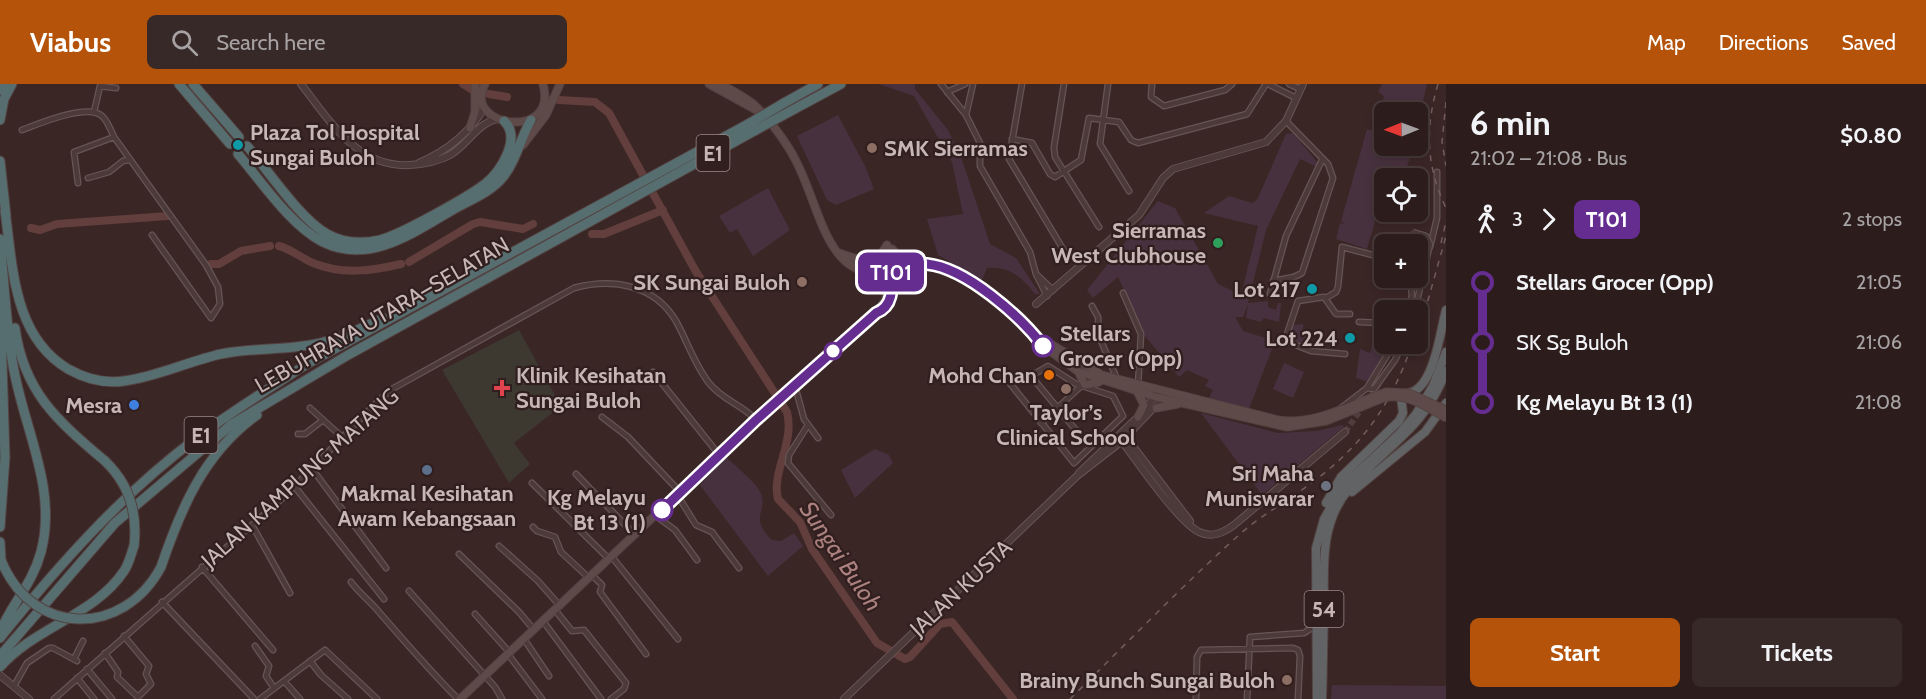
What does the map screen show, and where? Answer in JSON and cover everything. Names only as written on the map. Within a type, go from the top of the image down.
[{"type":"highway","points":[[0,90],[3,84]]},
{"type":"highway","points":[[0,120],[4,99],[12,84]]},
{"type":"highway","points":[[179,84],[230,144]]},
{"type":"highway","points":[[193,84],[239,137]]},
{"type":"highway","name":"LEBUHRAYA UTARA–SELATAN","points":[[787,107],[818,84]]},
{"type":"highway","name":"LEBUHRAYA UTARA–SELATAN","points":[[0,638],[38,591],[104,520],[147,479],[195,439],[308,364],[629,194],[787,107],[841,84]]},
{"type":"highway","points":[[247,146],[312,223],[327,234],[356,243],[380,240],[404,230],[485,183],[502,163],[511,144],[511,131],[500,120]]},
{"type":"highway","points":[[238,154],[300,226],[323,242],[348,248],[373,249],[410,235],[488,190],[502,178],[517,155],[531,120]]},
{"type":"highway","points":[[0,161],[13,320],[21,359],[31,385],[64,426],[105,461],[125,485],[133,504],[136,527],[134,546],[125,570],[111,588],[95,602],[4,655],[0,667]]},
{"type":"highway","points":[[274,196],[283,189]]},
{"type":"highway","name":"LEBUHRAYA UTARA–SELATAN","points":[[4,655],[115,523],[153,488],[232,424],[629,194]]},
{"type":"highway","points":[[5,211],[18,299],[31,332],[43,350],[61,364],[79,375],[99,382],[125,381],[222,354],[301,346],[343,336],[447,289]]},
{"type":"highway","points":[[0,238],[12,363],[21,407],[42,475],[45,524],[42,550],[33,577],[0,632]]},
{"type":"highway","points":[[0,291],[5,458],[0,527]]},
{"type":"highway","points":[[1316,548],[1320,519],[1329,496],[1341,477],[1399,421],[1403,413],[1405,395],[1417,391],[1426,381],[1446,310]]},
{"type":"highway","points":[[1446,325],[1446,330]]},
{"type":"highway","name":"54","points":[[1317,699],[1316,548],[1327,510],[1343,486],[1398,435],[1427,397],[1446,352]]},
{"type":"highway","name":"54","points":[[1322,699],[1324,553],[1331,519],[1349,488],[1408,433],[1432,401],[1446,371]]},
{"type":"highway","points":[[0,542],[1,560],[17,589],[34,604],[58,617],[77,620],[112,614],[135,602],[152,584],[161,567],[182,507],[202,471],[248,421],[277,402],[292,388]]},
{"type":"highway","points":[[1331,519],[1350,493],[1425,432],[1446,403]]},
{"type":"main road","points":[[470,128],[475,112],[475,84]]},
{"type":"main road","points":[[517,155],[546,115],[560,84]]},
{"type":"main road","points":[[709,84],[758,111]]},
{"type":"main road","points":[[721,84],[754,104],[779,134],[796,160],[826,235],[844,262],[868,271],[879,279],[886,295]]},
{"type":"main road","points":[[483,86],[484,108],[500,120],[531,120],[540,112],[545,86]]},
{"type":"main road","points":[[864,263],[874,261],[889,247],[906,263]]},
{"type":"main road","points":[[839,253],[864,263],[887,268],[906,263],[940,266],[971,281],[1034,334],[1095,372],[1186,403],[1277,426],[1293,427],[1326,421],[1385,395]]},
{"type":"main road","points":[[868,271],[918,264]]},
{"type":"main road","points":[[876,313],[886,295],[887,268]]},
{"type":"main road","points":[[459,699],[680,494],[756,420],[876,313],[883,310],[891,300],[887,268]]},
{"type":"main road","points":[[1034,334],[1043,346],[1078,372],[1102,382],[1137,388]]},
{"type":"main road","points":[[1063,353],[1089,374],[1090,378]]},
{"type":"main road","points":[[1078,372],[1084,386],[1102,382]]},
{"type":"main road","points":[[1137,388],[1144,405],[1138,417]]},
{"type":"main road","points":[[1161,395],[1278,420],[1300,421],[1385,395],[1405,395],[1446,410]]},
{"type":"main road","points":[[1405,395],[1446,418]]},
{"type":"main road","points":[[1156,408],[1186,403]]},
{"type":"street","points":[[301,84],[354,148],[389,165],[434,162],[452,154],[480,127],[500,120]]},
{"type":"street","points":[[941,84],[966,115],[981,144],[980,166],[1030,252],[1036,274],[1047,296]]},
{"type":"street","points":[[946,92],[965,84]]},
{"type":"street","points":[[966,115],[973,84]]},
{"type":"street","points":[[1022,84],[1010,162],[1066,254]]},
{"type":"street","points":[[1064,84],[1054,147],[1055,157],[1099,227]]},
{"type":"street","points":[[1108,84],[1100,144],[1129,191]]},
{"type":"street","points":[[1152,84],[1151,97],[1164,106],[1226,90],[1232,84]]},
{"type":"street","points":[[1012,139],[1032,143],[1052,177],[1066,172],[1081,160],[1087,121],[1092,118],[1121,123],[1131,140],[1138,143],[1247,114],[1267,84],[1296,98]]},
{"type":"street","points":[[1036,304],[1139,214],[1163,178],[1173,169],[1266,142],[1286,121],[1301,87],[1289,84]]},
{"type":"street","points":[[94,112],[100,86],[116,88]]},
{"type":"street","points":[[413,165],[444,150],[470,128],[484,108]]},
{"type":"street","points":[[22,129],[63,116],[94,112],[102,116],[130,160],[199,255],[218,287],[220,304],[211,318],[152,235]]},
{"type":"street","points":[[1273,281],[1298,276],[1304,269],[1333,181],[1330,167],[1286,121]]},
{"type":"street","points":[[78,183],[74,152],[114,137]]},
{"type":"street","points":[[88,178],[109,172],[130,160]]},
{"type":"street","points":[[1270,294],[1286,236],[1322,160]]},
{"type":"street","points":[[1428,260],[1437,223],[1437,172]]},
{"type":"street","points":[[1413,232],[1426,236],[1430,244],[1417,300]]},
{"type":"street","points":[[1345,354],[1311,351],[1288,342],[1289,326],[1298,301],[1326,298],[1336,291],[1342,247],[1374,255]]},
{"type":"street","points":[[1036,274],[1053,290]]},
{"type":"street","name":"JALAN KAMPUNG MATANG","points":[[54,699],[314,470],[367,410],[392,389],[527,312],[574,288],[593,283],[624,284],[648,293],[675,320],[708,382],[722,396],[756,420]]},
{"type":"street","points":[[1122,293],[1142,334],[1137,388]]},
{"type":"street","points":[[1326,298],[1336,314],[1350,314]]},
{"type":"street","points":[[1092,306],[1098,317],[1099,336],[1117,380]]},
{"type":"street","points":[[1359,322],[1374,323]]},
{"type":"street","points":[[1341,408],[1367,388],[1388,354]]},
{"type":"street","points":[[1393,354],[1395,360]]},
{"type":"street","points":[[1367,388],[1376,388],[1399,354]]},
{"type":"street","points":[[1048,366],[1084,386],[1113,396],[1124,416],[1072,463],[1008,381],[1012,377],[1031,376],[1048,366]]},
{"type":"street","points":[[653,372],[720,456]]},
{"type":"street","points":[[1031,376],[1090,447]]},
{"type":"street","points":[[1041,423],[1059,409],[1090,378]]},
{"type":"street","points":[[1382,381],[1385,395]]},
{"type":"street","points":[[795,386],[808,425],[818,438]]},
{"type":"street","name":"JALAN KUSTA","points":[[1077,476],[1080,470],[1156,408],[1161,395]]},
{"type":"street","name":"JALAN KUSTA","points":[[844,699],[1077,476],[1116,447],[1138,417],[1161,395]]},
{"type":"street","points":[[310,408],[342,437]]},
{"type":"street","points":[[602,417],[628,437],[680,494],[696,525],[712,532],[739,568]]},
{"type":"street","points":[[298,434],[305,434],[323,420]]},
{"type":"street","points":[[808,425],[789,455],[788,463],[831,515]]},
{"type":"street","points":[[1122,437],[1130,450],[1193,526],[1207,534],[1219,534],[1227,530],[1345,432]]},
{"type":"street","points":[[1122,437],[1185,512],[1193,526]]},
{"type":"street","points":[[1116,447],[1130,450]]},
{"type":"street","points":[[314,470],[386,568]]},
{"type":"street","points":[[576,474],[635,536]]},
{"type":"street","points":[[532,483],[610,558],[678,639]]},
{"type":"street","points":[[295,487],[384,600]]},
{"type":"street","points":[[656,516],[675,530],[697,560]]},
{"type":"street","points":[[252,525],[265,544],[266,555],[290,593]]},
{"type":"street","points":[[533,527],[537,531],[555,537],[561,552],[602,585],[600,592],[646,654]]},
{"type":"street","points":[[499,546],[538,581],[572,631],[584,630],[626,683],[624,689],[611,699]]},
{"type":"street","points":[[459,554],[503,596],[534,630]]},
{"type":"street","points":[[202,567],[273,650]]},
{"type":"street","points":[[351,582],[363,598],[375,607],[411,652],[459,699]]},
{"type":"street","points":[[409,591],[485,676],[502,699]]},
{"type":"street","points":[[162,602],[254,699]]},
{"type":"street","points":[[475,614],[509,653],[542,699]]},
{"type":"street","points":[[1247,699],[1250,637],[1304,633],[1312,629],[1318,620]]},
{"type":"street","points":[[543,621],[601,699]]},
{"type":"street","points":[[1304,633],[1312,639],[1317,651]]},
{"type":"street","points":[[105,653],[118,672],[117,677],[139,698],[150,684],[146,675],[149,666],[124,636]]},
{"type":"street","points":[[524,639],[549,676]]},
{"type":"street","points":[[14,686],[27,663],[49,648],[75,660],[83,641]]},
{"type":"street","points":[[255,646],[269,666],[266,676],[274,688]]},
{"type":"street","points":[[1196,699],[1197,657],[1204,649],[1293,648],[1298,650],[1298,699]]},
{"type":"street","points":[[260,699],[325,650],[377,699]]},
{"type":"street","points":[[310,661],[321,675],[348,699]]},
{"type":"street","points":[[87,669],[112,699]]},
{"type":"street","points":[[0,675],[29,699]]},
{"type":"street","points":[[76,678],[94,699]]},
{"type":"street","points":[[284,681],[300,699]]},
{"type":"shaded area","points":[[879,84],[915,84],[915,89],[948,130],[962,160],[990,244],[1016,258],[1040,294],[1035,294],[1025,282],[1008,271],[987,268],[982,280],[938,255],[927,219],[963,214],[952,162],[914,96]]},
{"type":"shaded area","points":[[1382,84],[1427,84],[1423,102],[1382,102],[1384,96],[1378,92]]},
{"type":"shaded area","points":[[838,115],[865,166],[874,189],[836,205],[827,200],[797,136]]},
{"type":"shaded area","points":[[1367,129],[1374,131],[1374,156],[1411,156],[1406,168],[1374,168],[1375,222],[1367,249],[1336,239],[1340,223],[1345,224],[1341,221]]},
{"type":"shaded area","points":[[1293,133],[1317,162],[1317,167],[1300,159],[1266,230],[1248,303],[1268,301],[1268,307],[1276,310],[1278,303],[1281,303],[1279,322],[1264,318],[1261,322],[1246,318],[1248,304],[1243,317],[1235,317],[1243,331],[1275,341],[1249,409],[1209,398],[1213,390],[1205,386],[1209,380],[1187,370],[1179,377],[1145,336],[1118,277],[1093,298],[1087,290],[1158,201],[1175,208],[1218,284],[1241,295],[1258,226],[1204,213],[1229,196],[1252,203],[1257,200],[1286,134]]},
{"type":"shaded area","points":[[768,188],[790,230],[753,256],[737,229],[730,233],[719,216]]},
{"type":"shaded area","points":[[1303,324],[1303,330],[1309,332],[1307,342],[1302,345],[1291,340],[1293,325]]},
{"type":"shaded area","name":"Klinik Kesihatan Sungai Buloh","points":[[519,330],[561,406],[514,443],[530,464],[509,483],[442,370]]},
{"type":"shaded area","points":[[1374,340],[1374,354],[1383,354],[1368,382],[1356,378],[1360,349],[1370,353]]},
{"type":"shaded area","points":[[1284,363],[1304,372],[1293,398],[1273,389]]},
{"type":"shaded area","points":[[1201,413],[1278,433],[1317,431],[1342,425],[1344,427],[1262,495]]},
{"type":"shaded area","points":[[875,449],[889,455],[893,463],[855,498],[841,470]]},
{"type":"shaded area","points":[[726,457],[758,488],[763,504],[760,519],[765,532],[772,540],[781,541],[794,533],[803,546],[768,576],[700,485]]},
{"type":"shaded area","points":[[1332,685],[1446,686],[1446,699],[1331,699]]},
{"type":"waterway","name":"Sungai Buloh","points":[[463,84],[474,91]]},
{"type":"waterway","name":"Sungai Buloh","points":[[489,94],[507,97]]},
{"type":"waterway","name":"Sungai Buloh","points":[[559,100],[595,102],[609,113],[695,270],[787,412],[788,435],[778,478],[778,499],[800,522],[812,549],[877,643],[905,659],[910,657],[940,624],[952,622],[1013,699]]},
{"type":"waterway","points":[[592,234],[604,234],[663,210]]},
{"type":"waterway","points":[[31,228],[40,230],[57,224],[168,216]]},
{"type":"waterway","points":[[409,262],[473,224],[480,222],[523,229],[533,224]]},
{"type":"waterway","points":[[211,264],[219,264],[241,251],[270,246]]},
{"type":"waterway","points":[[279,246],[313,263],[335,269],[368,270],[401,264]]},
{"type":"tunnel","points":[[1345,432],[1379,384]]},
{"type":"railway","points":[[1438,84],[1431,116],[1430,147],[1434,177],[1446,208]]},
{"type":"railway","points":[[1446,102],[1442,142],[1446,166]]},
{"type":"railway","points":[[1441,243],[1446,222]]},
{"type":"railway","points":[[1428,300],[1446,236]]},
{"type":"railway","points":[[1070,699],[1240,534],[1320,477],[1354,445],[1382,409],[1408,354]]},
{"type":"bus line","name":"T101","points":[[662,510],[756,420],[876,313],[887,306],[891,300],[891,272],[926,264],[940,266],[957,273],[971,281],[1019,320],[1043,346]]},
{"type":"place","name":"Plaza Tol Hospital Sungai Buloh","points":[[238,145]]},
{"type":"place","name":"SMK Sierramas","points":[[872,148]]},
{"type":"place","name":"Sierramas West Clubhouse","points":[[1218,243]]},
{"type":"place","name":"SK Sungai Buloh","points":[[802,282]]},
{"type":"place","name":"Lot 217","points":[[1312,289]]},
{"type":"place","name":"Lot 224","points":[[1350,338]]},
{"type":"place","name":"Stellars Grocer (Opp)","points":[[1043,346]]},
{"type":"place","name":"Mohd Chan","points":[[1049,375]]},
{"type":"place","name":"Klinik Kesihatan Sungai Buloh","points":[[502,388]]},
{"type":"place","name":"Taylor’s Clinical School","points":[[1066,389]]},
{"type":"place","name":"Mesra","points":[[134,405]]},
{"type":"place","name":"Makmal Kesihatan Awam Kebangsaan","points":[[427,470]]},
{"type":"place","name":"Sri Maha Muniswarar","points":[[1326,486]]},
{"type":"place","name":"Kg Melayu Bt 13 (1)","points":[[662,510]]},
{"type":"place","name":"Brainy Bunch Sungai Buloh","points":[[1287,680]]}]
